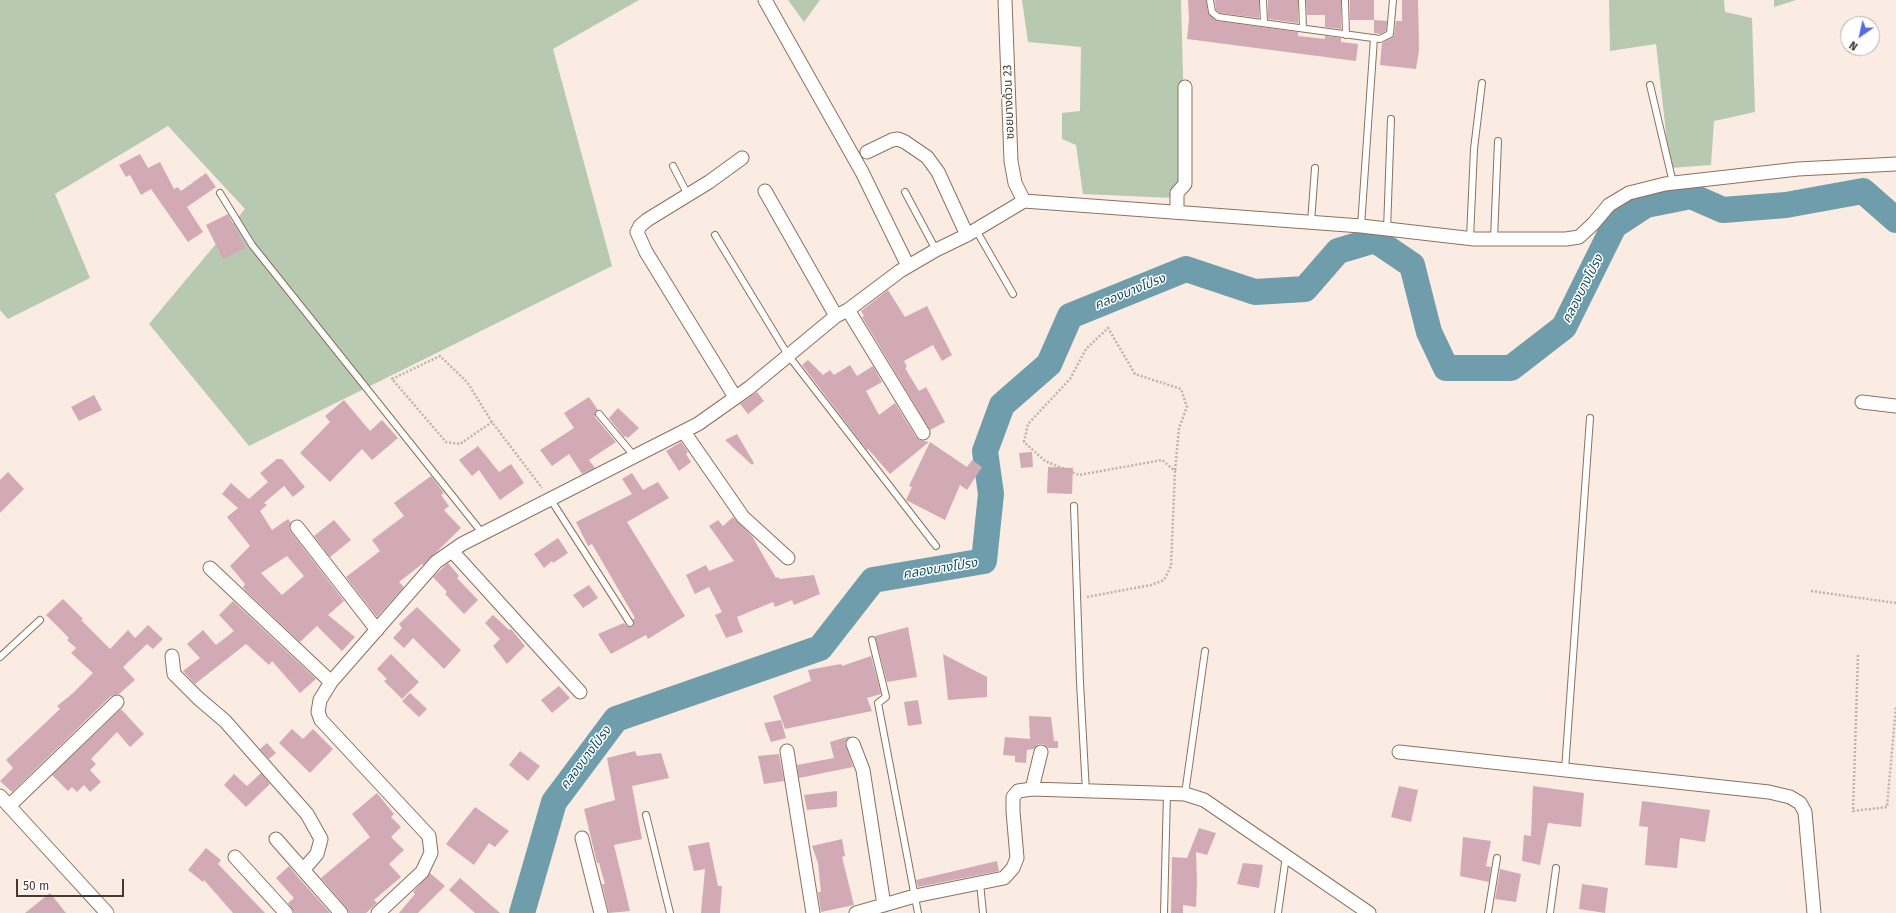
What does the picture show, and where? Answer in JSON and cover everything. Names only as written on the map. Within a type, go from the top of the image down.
[{"type":"street","points":[[765,0],[862,172],[908,266]]},
{"type":"street","name":"ซอยบางด้วน 23","points":[[1005,0],[1011,161],[1016,183],[1024,201]]},
{"type":"street","points":[[1177,212],[1176,193],[1183,188],[1185,184],[1185,87]]},
{"type":"street","points":[[867,152],[892,140],[898,140],[905,142],[927,157],[938,172],[972,233]]},
{"type":"street","points":[[735,397],[639,240],[638,232],[640,226],[742,158]]},
{"type":"street","points":[[378,913],[422,872],[431,853],[429,836],[321,720],[318,712],[320,700],[331,682],[436,562],[452,550],[698,424],[735,397],[842,313],[908,266],[936,250],[972,233],[1024,201],[1361,226],[1470,238],[1566,239],[1578,237],[1593,224],[1609,205],[1629,193],[1673,183],[1798,169],[1896,164]]},
{"type":"street","points":[[765,191],[842,313],[923,433]]},
{"type":"street","points":[[1862,402],[1896,406]]},
{"type":"street","points":[[684,432],[743,517],[788,558]]},
{"type":"street","points":[[298,527],[377,630]]},
{"type":"street","points":[[452,550],[580,692]]},
{"type":"street","points":[[210,568],[331,682]]},
{"type":"street","points":[[172,656],[174,674],[198,698],[225,720],[307,814],[321,838],[318,854],[303,870]]},
{"type":"street","points":[[107,913],[4,801],[117,702]]},
{"type":"street","points":[[853,744],[863,770],[884,904]]},
{"type":"street","points":[[787,751],[814,913]]},
{"type":"street","points":[[1032,789],[1041,752]]},
{"type":"street","points":[[1400,752],[1769,792],[1790,797],[1800,803],[1805,812],[1814,913]]},
{"type":"street","points":[[856,913],[915,896],[1004,878],[1013,868],[1017,858],[1013,810],[1014,797],[1018,791],[1032,789],[1086,792],[1185,794],[1204,800],[1369,913]]},
{"type":"street","points":[[582,838],[601,913]]},
{"type":"street","points":[[276,839],[341,913]]},
{"type":"street","points":[[235,857],[286,913]]},
{"type":"lane","points":[[1210,0],[1212,12],[1218,16],[1380,39],[1390,34],[1393,0]]},
{"type":"lane","points":[[1263,0],[1264,23]]},
{"type":"lane","points":[[1302,0],[1303,28]]},
{"type":"lane","points":[[1345,0],[1346,35]]},
{"type":"lane","points":[[1361,226],[1374,38]]},
{"type":"lane","points":[[1470,238],[1474,149],[1482,83]]},
{"type":"lane","points":[[1650,85],[1673,183]]},
{"type":"lane","points":[[1387,230],[1391,118]]},
{"type":"lane","points":[[1494,239],[1498,141]]},
{"type":"lane","points":[[673,166],[688,195]]},
{"type":"lane","points":[[1311,223],[1315,168]]},
{"type":"lane","points":[[905,192],[936,250]]},
{"type":"lane","points":[[220,193],[252,245],[483,534]]},
{"type":"lane","points":[[972,233],[1013,294]]},
{"type":"lane","points":[[715,235],[788,355],[936,546]]},
{"type":"lane","points":[[599,414],[635,457]]},
{"type":"lane","points":[[1565,770],[1590,418]]},
{"type":"lane","points":[[551,500],[630,623]]},
{"type":"lane","points":[[1074,506],[1086,792]]},
{"type":"lane","points":[[0,657],[40,620]]},
{"type":"lane","points":[[872,640],[886,697],[878,704],[918,913]]},
{"type":"lane","points":[[1185,794],[1205,651]]},
{"type":"lane","points":[[1164,913],[1167,793]]},
{"type":"lane","points":[[646,815],[670,913]]},
{"type":"lane","points":[[1278,913],[1286,856]]},
{"type":"lane","points":[[1488,913],[1497,858]]},
{"type":"lane","points":[[1550,913],[1556,868]]},
{"type":"lane","points":[[980,882],[983,913]]},
{"type":"path","points":[[1077,599],[1151,585],[1164,580],[1171,566],[1175,471],[1179,428],[1186,407],[1181,389],[1135,374],[1108,328],[1086,349],[1070,379],[1028,424],[1024,442],[1044,461],[1079,475],[1162,460],[1175,471]]},
{"type":"path","points":[[492,422],[460,444],[446,442],[392,379],[440,356],[467,382],[492,422],[551,500]]},
{"type":"path","points":[[1811,592],[1896,603]]},
{"type":"path","points":[[1858,655],[1853,811],[1887,807],[1896,706]]},
{"type":"green space","points":[[0,0],[639,0],[553,49],[612,266],[249,446],[149,324],[245,209],[168,126],[55,194],[90,278],[8,319],[0,310]]},
{"type":"green space","points":[[788,0],[820,0],[804,22]]},
{"type":"green space","points":[[1022,0],[1181,0],[1186,189],[1173,198],[1083,194],[1076,145],[1062,139],[1062,113],[1080,111],[1081,47],[1028,42]]},
{"type":"green space","points":[[1609,0],[1724,0],[1725,12],[1752,18],[1755,112],[1714,121],[1711,165],[1670,168],[1656,44],[1610,51]]},
{"type":"green space","points":[[1774,0],[1796,0],[1774,7]]},
{"type":"building","points":[[1188,0],[1206,0],[1208,13],[1217,21],[1298,32],[1298,36],[1325,39],[1325,36],[1341,38],[1341,42],[1358,44],[1356,61],[1187,39],[1189,19]]},
{"type":"building","points":[[1215,0],[1259,0],[1259,18],[1220,13],[1216,10]]},
{"type":"building","points":[[1268,0],[1298,0],[1298,23],[1268,19]]},
{"type":"building","points":[[1306,0],[1341,0],[1341,29],[1325,27],[1325,15],[1307,15]]},
{"type":"building","points":[[1350,0],[1374,0],[1374,20],[1350,20]]},
{"type":"building","points":[[1402,0],[1418,0],[1419,50],[1416,69],[1380,65],[1382,43],[1394,36],[1396,21],[1402,21]]},
{"type":"building","points":[[1374,20],[1387,21],[1386,31],[1381,34],[1374,33]]},
{"type":"building","points":[[140,154],[148,168],[160,162],[174,189],[178,187],[181,191],[206,173],[216,187],[187,207],[203,232],[188,242],[151,189],[141,195],[130,175],[126,177],[119,165]]},
{"type":"building","points":[[228,214],[246,248],[223,259],[206,225]]},
{"type":"building","points":[[888,290],[905,317],[927,306],[952,355],[942,361],[933,345],[904,361],[907,367],[905,368],[919,391],[926,387],[945,422],[930,430],[862,317],[864,316],[861,311]]},
{"type":"building","points":[[808,360],[823,375],[830,370],[834,375],[850,365],[857,376],[873,366],[882,382],[866,391],[879,415],[895,403],[916,437],[920,440],[929,442],[890,474],[868,449],[867,450],[802,365]]},
{"type":"building","points":[[757,392],[764,401],[748,414],[740,404]]},
{"type":"building","points":[[94,395],[102,410],[79,421],[71,407]]},
{"type":"building","points":[[589,397],[598,410],[595,412],[595,417],[616,442],[589,460],[595,468],[582,474],[569,454],[552,466],[540,450],[574,428],[564,413]]},
{"type":"building","points":[[344,400],[370,431],[382,420],[398,438],[372,460],[362,449],[330,482],[300,453],[330,422],[325,416]]},
{"type":"building","points":[[618,408],[639,428],[628,438],[625,436],[624,437],[609,418]]},
{"type":"building","points":[[737,434],[754,463],[752,465],[725,440]]},
{"type":"building","points":[[681,442],[688,452],[686,454],[691,462],[679,471],[666,451]]},
{"type":"building","points":[[930,442],[967,467],[972,460],[982,467],[967,490],[960,485],[945,520],[906,500],[912,487],[909,486]]},
{"type":"building","points":[[478,446],[499,472],[511,464],[524,483],[500,500],[479,470],[472,476],[459,460]]},
{"type":"building","points":[[1032,452],[1033,467],[1021,468],[1019,453]]},
{"type":"building","points":[[277,459],[282,459],[305,487],[293,497],[284,486],[264,503],[267,505],[260,511],[272,530],[288,519],[291,523],[289,528],[291,532],[344,601],[328,615],[355,637],[342,651],[317,626],[300,642],[245,590],[243,587],[245,584],[230,566],[250,546],[227,517],[238,508],[222,494],[231,483],[249,499],[268,482],[260,473]],"holes":[[[287,556],[304,576],[282,595],[261,573]]]},
{"type":"building","points":[[1048,467],[1073,468],[1072,494],[1047,493]]},
{"type":"building","points":[[8,472],[24,489],[0,513],[0,480]]},
{"type":"building","points":[[632,473],[643,490],[658,482],[669,498],[627,522],[685,616],[648,639],[646,635],[611,654],[598,634],[624,623],[628,627],[632,627],[634,623],[633,619],[635,618],[592,544],[588,546],[576,522],[632,494],[622,479]]},
{"type":"building","points":[[431,476],[444,493],[441,495],[449,506],[444,510],[461,528],[423,565],[422,564],[399,582],[404,587],[377,617],[346,577],[380,551],[372,540],[404,516],[394,503]]},
{"type":"building","points":[[733,517],[752,536],[776,578],[778,577],[780,579],[814,575],[820,594],[794,605],[792,600],[775,607],[773,602],[737,617],[743,632],[726,638],[715,615],[722,612],[709,587],[695,594],[686,575],[706,565],[709,571],[734,561],[709,526],[718,520],[723,526]]},
{"type":"building","points":[[334,520],[351,540],[330,557],[314,536]]},
{"type":"building","points":[[558,538],[568,553],[553,563],[552,561],[544,568],[534,554]]},
{"type":"building","points":[[448,563],[459,576],[457,578],[478,600],[464,614],[445,594],[447,592],[433,577]]},
{"type":"building","points":[[589,585],[598,598],[583,608],[573,595]]},
{"type":"building","points":[[63,599],[83,619],[81,620],[110,649],[128,630],[135,638],[148,625],[163,639],[153,649],[147,644],[123,667],[135,680],[119,694],[111,696],[12,792],[0,781],[13,768],[6,760],[60,709],[57,706],[72,694],[93,673],[71,653],[76,648],[67,640],[69,638],[46,615]]},
{"type":"building","points":[[233,601],[316,679],[300,693],[272,661],[269,665],[246,644],[195,684],[183,671],[200,658],[187,644],[203,630],[216,645],[234,631],[219,615]]},
{"type":"building","points":[[417,607],[461,650],[444,669],[413,638],[404,648],[393,638],[402,628],[399,624]]},
{"type":"building","points":[[493,615],[509,630],[511,629],[525,646],[507,664],[493,646],[500,639],[485,623]]},
{"type":"building","points":[[908,627],[917,677],[887,682],[875,636]]},
{"type":"building","points":[[391,654],[419,682],[402,699],[384,681],[387,679],[377,669]]},
{"type":"building","points":[[943,654],[987,677],[987,697],[948,700]]},
{"type":"building","points":[[871,656],[881,694],[867,698],[872,711],[785,729],[773,696],[811,681],[808,670],[841,664],[842,666]]},
{"type":"building","points":[[559,686],[570,698],[552,713],[541,700]]},
{"type":"building","points":[[410,693],[427,709],[419,717],[402,701]]},
{"type":"building","points":[[918,700],[922,724],[908,726],[904,702]]},
{"type":"building","points":[[121,709],[144,734],[130,747],[117,732],[91,759],[96,764],[90,770],[101,782],[90,792],[84,785],[77,792],[72,787],[68,791],[52,775]]},
{"type":"building","points":[[1029,716],[1051,717],[1054,741],[1058,741],[1058,748],[1048,748],[1043,744],[1038,744],[1034,749],[1027,750],[1026,763],[1015,762],[1015,756],[1003,755],[1005,737],[1030,739]]},
{"type":"building","points":[[781,720],[786,738],[771,742],[764,723]]},
{"type":"building","points":[[292,729],[303,739],[313,729],[333,749],[310,773],[279,743]]},
{"type":"building","points":[[850,736],[845,743],[853,767],[799,778],[797,765],[834,758],[830,742]]},
{"type":"building","points":[[267,743],[276,753],[269,759],[260,749]]},
{"type":"building","points":[[520,751],[540,766],[528,781],[509,765]]},
{"type":"building","points":[[635,751],[637,756],[661,753],[669,778],[632,786],[642,839],[614,845],[630,911],[609,913],[602,884],[605,884],[599,863],[597,863],[584,809],[615,800],[607,758]]},
{"type":"building","points":[[779,754],[784,781],[764,784],[758,756]]},
{"type":"building","points":[[261,773],[270,784],[246,807],[224,785],[234,774],[247,786]]},
{"type":"building","points":[[1399,786],[1418,790],[1411,822],[1391,817]]},
{"type":"building","points":[[1533,786],[1584,793],[1581,827],[1548,823],[1540,865],[1522,861],[1524,835],[1531,836]]},
{"type":"building","points":[[837,791],[837,807],[807,810],[804,795]]},
{"type":"building","points":[[377,793],[394,814],[391,817],[401,827],[391,837],[404,850],[389,864],[401,877],[374,900],[377,903],[366,913],[349,913],[347,908],[321,878],[370,837],[352,814]]},
{"type":"building","points":[[1642,801],[1710,810],[1705,842],[1680,838],[1677,868],[1645,865],[1648,827],[1639,826]]},
{"type":"building","points":[[475,807],[509,831],[495,847],[489,843],[474,865],[446,844]]},
{"type":"building","points":[[1199,828],[1216,833],[1207,855],[1196,852],[1196,907],[1183,905],[1183,913],[1171,913],[1172,857],[1187,858]]},
{"type":"building","points":[[1463,837],[1491,841],[1486,866],[1491,867],[1489,882],[1460,876]]},
{"type":"building","points":[[842,839],[845,856],[842,857],[854,905],[821,912],[818,892],[821,892],[818,863],[812,846]]},
{"type":"building","points":[[709,842],[718,886],[722,886],[720,913],[701,913],[705,869],[694,871],[688,846]]},
{"type":"building","points":[[206,848],[221,860],[218,864],[265,913],[233,913],[204,880],[203,882],[188,870]]},
{"type":"building","points":[[997,861],[999,871],[918,887],[916,880]]},
{"type":"building","points":[[1243,863],[1263,865],[1259,888],[1237,884]]},
{"type":"building","points":[[289,866],[330,913],[294,913],[288,903],[294,898],[276,878]]},
{"type":"building","points":[[1500,869],[1521,874],[1516,902],[1495,899]]},
{"type":"building","points":[[430,873],[445,886],[418,913],[399,913],[415,894],[413,892]]},
{"type":"building","points":[[460,878],[500,913],[475,913],[449,890]]},
{"type":"building","points":[[1582,884],[1608,888],[1605,913],[1579,909]]},
{"type":"building","points":[[50,893],[66,913],[25,913]]},
{"type":"waterway","name":"คลองบางโปรง","points":[[522,913],[554,802],[616,719],[820,648],[873,580],[984,561],[991,494],[985,451],[1002,405],[1049,364],[1070,316],[1186,269],[1255,292],[1305,289],[1338,251],[1375,240],[1412,265],[1429,332],[1446,368],[1511,368],[1564,327],[1614,226],[1646,205],[1691,196],[1723,210],[1786,205],[1863,191],[1896,220]]}]
